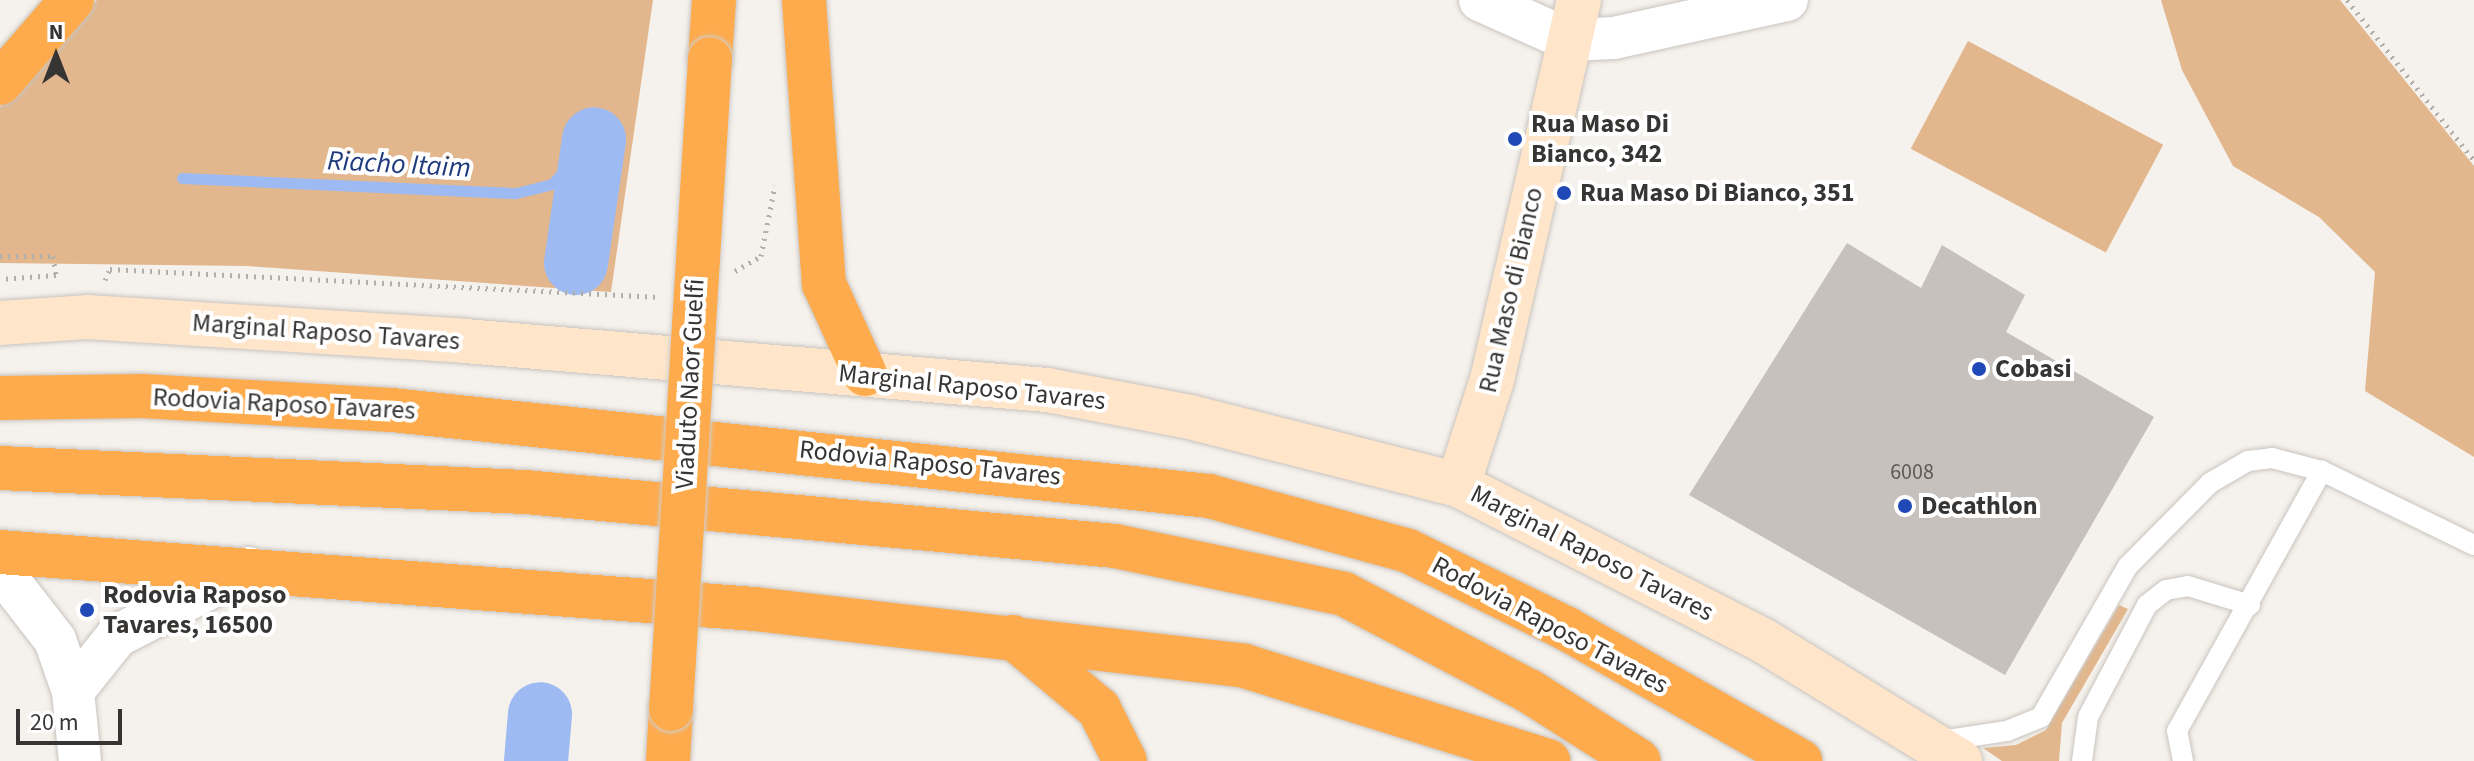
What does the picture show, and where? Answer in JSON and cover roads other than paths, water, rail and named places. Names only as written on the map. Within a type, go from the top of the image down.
[{"type":"highway","points":[[0,83],[72,0]]},
{"type":"highway","name":"Viaduto Naor Guelfi","points":[[668,761],[714,0]]},
{"type":"highway","points":[[804,0],[811,134],[824,284],[865,374]]},
{"type":"highway","name":"Rodovia Raposo Tavares","points":[[0,398],[142,396],[392,410],[1209,496],[1408,551],[1567,629],[1800,761]]},
{"type":"highway","points":[[0,468],[525,492],[1115,546],[1344,594],[1502,675],[1639,761]]},
{"type":"highway","points":[[0,552],[248,568],[1011,636],[1245,666],[1548,761]]},
{"type":"highway","points":[[1011,636],[1099,709],[1125,761]]},
{"type":"main road","name":"Rua Maso di Bianco","points":[[1458,485],[1492,380],[1574,20]]},
{"type":"main road","name":"Marginal Raposo Tavares","points":[[0,323],[87,317],[865,374],[1061,392],[1339,451],[1458,485],[1618,562],[1944,751]]},
{"type":"street","points":[[1480,0],[1574,20],[1614,38],[1787,0]]},
{"type":"street","points":[[73,691],[117,636],[248,568]]},
{"type":"street","points":[[0,569],[55,640],[73,691],[80,761]]},
{"type":"lane","points":[[1944,751],[2041,717],[2128,566],[2210,483],[2248,461],[2272,458],[2322,471],[2474,545]]},
{"type":"lane","points":[[2183,761],[2177,731],[2322,471]]},
{"type":"lane","points":[[2082,761],[2088,717],[2147,605],[2166,590],[2188,586],[2250,605]]},
{"type":"waterway","name":"Riacho Itaim","points":[[182,178],[516,193],[552,184],[594,139]]},
{"type":"waterway","points":[[576,263],[594,139]]},
{"type":"waterway","points":[[536,761],[540,714]]},
{"type":"place","name":"Rua Maso Di Bianco, 342","points":[[1515,139]]},
{"type":"place","name":"Rua Maso Di Bianco, 351","points":[[1564,193]]},
{"type":"place","name":"Cobasi","points":[[1979,369]]},
{"type":"place","name":"Decathlon","points":[[1905,506]]},
{"type":"place","name":"Rodovia Raposo Tavares, 16500","points":[[87,610]]}]
